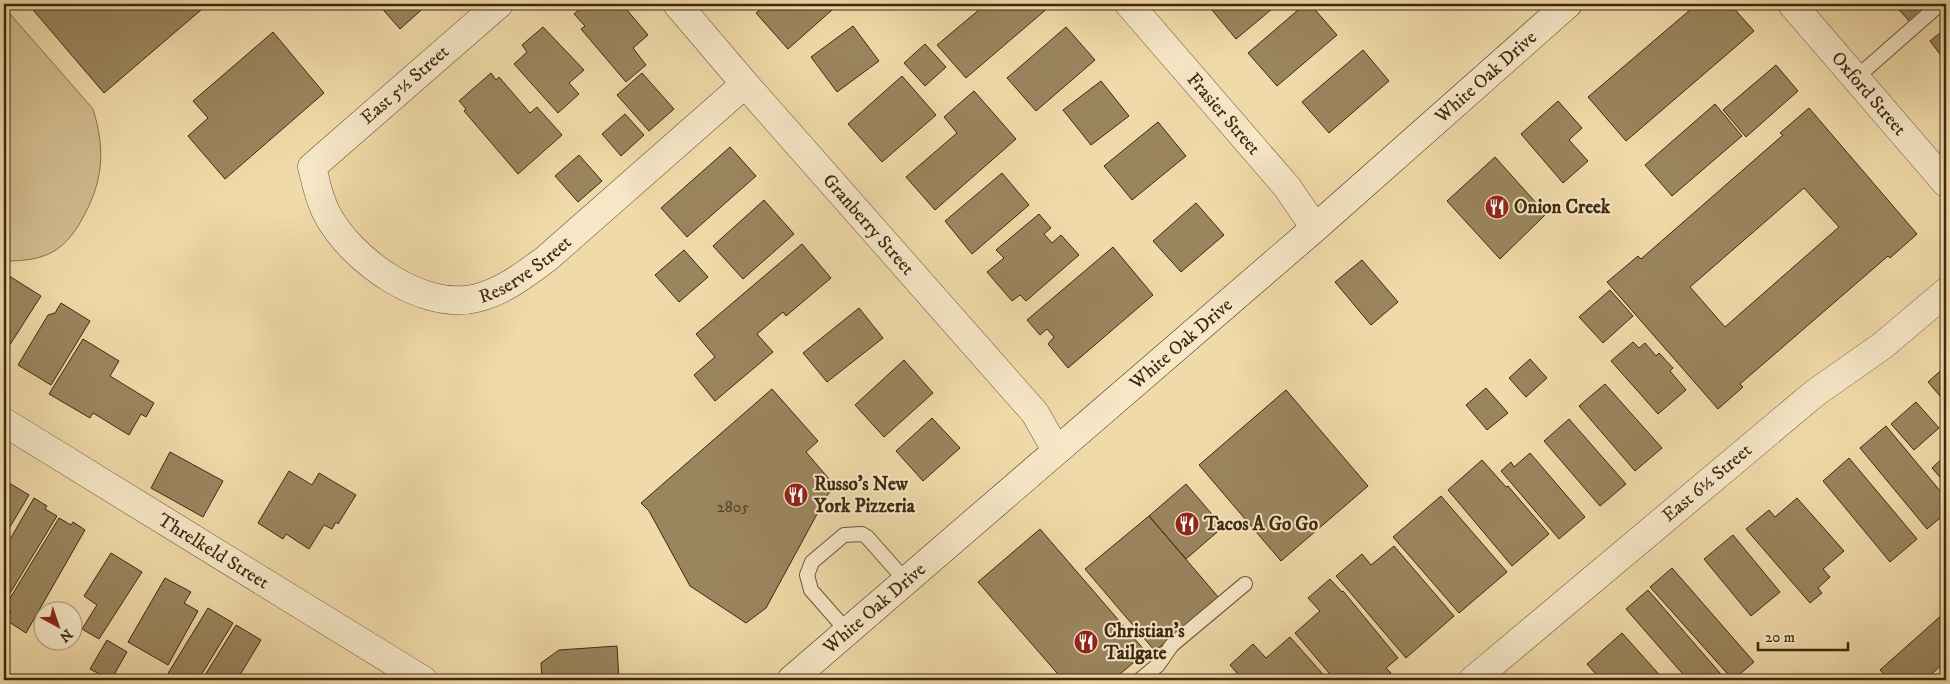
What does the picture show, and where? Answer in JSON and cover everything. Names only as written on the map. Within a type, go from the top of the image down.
[{"type":"street","name":"East 5½ Street","points":[[312,167],[499,4]]},
{"type":"street","name":"Granberry Street","points":[[677,4],[745,84],[1035,413],[1056,450]]},
{"type":"street","name":"Frasier Street","points":[[1129,4],[1287,186],[1315,228]]},
{"type":"street","name":"White Oak Drive","points":[[791,680],[1315,228],[1568,4]]},
{"type":"street","name":"Oxford Street","points":[[1792,4],[1857,76],[1946,183]]},
{"type":"street","name":"Reserve Street","points":[[312,167],[317,190],[327,214],[350,246],[371,266],[412,290],[455,300],[475,298],[495,292],[513,283],[546,259],[745,84]]},
{"type":"street","name":"East 6½ Street","points":[[1473,680],[1815,393],[1882,346],[1946,292]]},
{"type":"street","name":"Threlkeld Street","points":[[4,422],[423,680]]},
{"type":"lane","points":[[1857,76],[1940,4]]},
{"type":"lane","points":[[847,631],[811,590],[807,575],[812,562],[844,535],[862,534],[867,537],[905,580]]},
{"type":"lane","points":[[1140,680],[1158,665],[1172,645],[1245,584]]},
{"type":"shaded area","points":[[4,7],[93,109],[100,139],[101,153],[98,180],[94,193],[79,225],[73,233],[60,247],[50,253],[37,258],[17,261],[4,261]]},
{"type":"building","points":[[28,4],[208,4],[104,93]]},
{"type":"building","points":[[378,4],[428,4],[400,29]]},
{"type":"building","points":[[586,4],[622,4],[648,35],[633,48],[646,65],[626,82],[581,29],[585,26],[574,14]]},
{"type":"building","points":[[767,4],[827,4],[832,10],[788,49],[756,13]]},
{"type":"building","points":[[986,4],[1046,4],[1049,7],[966,78],[937,45]]},
{"type":"building","points":[[1207,4],[1278,4],[1236,39]]},
{"type":"building","points":[[1305,4],[1310,4],[1337,35],[1277,86],[1248,53]]},
{"type":"building","points":[[1697,4],[1730,4],[1754,31],[1626,141],[1588,97]]},
{"type":"building","points":[[1894,4],[1932,4],[1911,23]]},
{"type":"building","points":[[853,26],[879,61],[837,92],[811,57]]},
{"type":"building","points":[[543,27],[584,70],[569,83],[579,94],[558,113],[514,64],[527,52],[522,45]]},
{"type":"building","points":[[1066,27],[1095,60],[1036,111],[1007,78]]},
{"type":"building","points":[[1946,28],[1946,62],[1930,41]]},
{"type":"building","points":[[273,32],[324,93],[225,179],[188,136],[208,118],[193,101]]},
{"type":"building","points":[[925,44],[946,67],[925,86],[904,63]]},
{"type":"building","points":[[1363,50],[1389,81],[1329,133],[1302,102]]},
{"type":"building","points":[[1776,65],[1798,91],[1746,137],[1723,110]]},
{"type":"building","points":[[491,73],[496,80],[499,77],[530,113],[537,107],[562,135],[518,174],[464,111],[466,109],[459,101]]},
{"type":"building","points":[[642,73],[674,109],[649,131],[617,95]]},
{"type":"building","points":[[902,76],[936,115],[882,162],[848,124]]},
{"type":"building","points":[[1101,81],[1129,116],[1091,145],[1063,110]]},
{"type":"building","points":[[974,91],[1016,139],[935,210],[906,177],[957,133],[944,117]]},
{"type":"building","points":[[1558,101],[1582,128],[1569,140],[1588,161],[1563,183],[1521,134]]},
{"type":"building","points":[[1715,104],[1742,136],[1672,196],[1645,165]]},
{"type":"building","points":[[1809,108],[1917,234],[1890,258],[1888,256],[1740,384],[1743,387],[1718,409],[1607,282],[1638,256],[1641,259],[1783,135],[1780,133]],"holes":[[[1804,188],[1839,227],[1725,327],[1690,287]]]},
{"type":"building","points":[[625,114],[644,135],[621,156],[602,134]]},
{"type":"building","points":[[1158,122],[1186,156],[1132,200],[1104,166]]},
{"type":"building","points":[[730,147],[756,176],[687,237],[661,208]]},
{"type":"building","points":[[579,155],[602,181],[578,202],[555,176]]},
{"type":"building","name":"Onion Creek","points":[[1495,157],[1546,214],[1500,259],[1447,201]]},
{"type":"building","points":[[1002,173],[1029,205],[972,254],[945,221]]},
{"type":"building","points":[[764,200],[794,234],[743,279],[713,246]]},
{"type":"building","points":[[1196,203],[1224,235],[1181,272],[1153,241]]},
{"type":"building","points":[[1039,214],[1051,228],[1044,234],[1052,243],[1061,235],[1079,255],[1026,301],[1020,295],[1012,301],[987,272],[1004,258],[996,250]]},
{"type":"building","points":[[802,244],[831,278],[786,316],[783,312],[757,334],[773,352],[715,401],[694,375],[715,357],[696,334]]},
{"type":"building","points":[[1113,247],[1153,295],[1068,368],[1048,344],[1054,337],[1047,329],[1040,335],[1027,320]]},
{"type":"building","points":[[684,250],[708,277],[679,302],[655,275]]},
{"type":"building","points":[[1362,260],[1398,302],[1371,325],[1335,282]]},
{"type":"building","points":[[6,274],[41,296],[4,354],[4,277]]},
{"type":"building","points":[[1610,290],[1633,316],[1603,343],[1579,317]]},
{"type":"building","points":[[61,303],[90,321],[51,385],[18,365],[48,315],[55,313]]},
{"type":"building","points":[[859,308],[883,338],[827,382],[803,353]]},
{"type":"building","points":[[83,339],[119,361],[110,376],[154,403],[146,417],[141,414],[129,435],[93,413],[90,418],[49,394]]},
{"type":"building","points":[[1633,342],[1639,348],[1645,343],[1656,356],[1659,353],[1673,368],[1670,371],[1686,390],[1658,414],[1611,361]]},
{"type":"building","points":[[1530,359],[1547,378],[1526,397],[1509,378]]},
{"type":"building","points":[[904,360],[933,393],[884,437],[855,405]]},
{"type":"building","points":[[1946,366],[1946,403],[1928,382]]},
{"type":"building","points":[[1605,384],[1662,448],[1635,471],[1579,406]]},
{"type":"building","points":[[1486,388],[1508,413],[1487,430],[1466,405]]},
{"type":"building","points":[[772,389],[818,441],[806,452],[836,487],[828,494],[766,608],[746,623],[690,586],[649,511],[641,503]]},
{"type":"building","points":[[1286,390],[1368,486],[1281,561],[1199,465]]},
{"type":"building","points":[[1916,402],[1939,428],[1914,450],[1891,424]]},
{"type":"building","points":[[932,418],[960,448],[923,481],[896,451]]},
{"type":"building","points":[[1569,419],[1626,484],[1600,506],[1544,441]]},
{"type":"building","points":[[1886,426],[1946,498],[1946,513],[1927,529],[1860,448]]},
{"type":"building","points":[[170,452],[223,481],[203,517],[151,488]]},
{"type":"building","points":[[1530,453],[1585,517],[1559,539],[1501,471],[1511,462],[1514,467]]},
{"type":"building","points":[[1946,455],[1946,484],[1932,468]]},
{"type":"building","points":[[1849,458],[1917,539],[1890,562],[1823,481]]},
{"type":"building","points":[[1482,460],[1506,487],[1508,486],[1549,534],[1512,566],[1448,490]]},
{"type":"building","points":[[289,471],[312,485],[319,473],[356,495],[338,524],[336,522],[332,529],[324,525],[309,549],[286,534],[283,539],[258,523]]},
{"type":"building","points":[[4,480],[29,495],[4,537]]},
{"type":"building","points":[[1186,484],[1223,527],[1186,559],[1149,516]]},
{"type":"building","points":[[1441,496],[1507,572],[1459,613],[1393,537]]},
{"type":"building","points":[[34,498],[47,506],[45,509],[57,516],[4,603],[4,543],[6,539],[9,541]]},
{"type":"building","points":[[1797,498],[1844,551],[1823,569],[1830,577],[1818,588],[1822,593],[1810,603],[1746,529],[1769,510],[1775,517]]},
{"type":"building","points":[[1149,516],[1219,598],[1155,651],[1085,569]]},
{"type":"building","points":[[59,518],[71,525],[73,522],[85,530],[44,602],[32,602],[32,623],[26,633],[6,620],[11,612],[4,608]]},
{"type":"building","points":[[1040,529],[1146,652],[1113,680],[1063,680],[978,582]]},
{"type":"building","points":[[1733,535],[1780,592],[1751,616],[1704,559]]},
{"type":"building","points":[[1394,546],[1454,616],[1406,658],[1336,576],[1362,554],[1371,565]]},
{"type":"building","points":[[111,553],[142,572],[99,639],[82,629],[97,605],[84,596]]},
{"type":"building","points":[[1672,568],[1754,662],[1733,680],[1650,587]]},
{"type":"building","points":[[165,578],[191,592],[184,603],[198,611],[168,665],[128,642]]},
{"type":"building","points":[[1330,579],[1343,591],[1398,658],[1386,668],[1391,673],[1382,680],[1335,680],[1295,633],[1320,611],[1308,598]]},
{"type":"building","points":[[1648,590],[1726,680],[1688,680],[1626,609]]},
{"type":"building","points":[[208,608],[233,623],[198,680],[164,680]]},
{"type":"building","points":[[1943,614],[1946,617],[1946,661],[1925,680],[1889,680],[1880,670]]},
{"type":"building","points":[[236,625],[261,640],[237,680],[202,680]]},
{"type":"building","points":[[1622,633],[1664,680],[1601,680],[1587,664]]},
{"type":"building","points":[[1290,637],[1328,680],[1243,680],[1230,665],[1253,644],[1266,658]]},
{"type":"building","points":[[107,640],[127,652],[111,680],[90,669]]},
{"type":"building","points":[[617,646],[619,680],[542,680],[541,663],[559,650]]},
{"type":"place","name":"Onion Creek","points":[[1497,207]]},
{"type":"place","name":"Russo's New York Pizzeria","points":[[796,495]]},
{"type":"place","name":"Tacos A Go Go","points":[[1187,524]]},
{"type":"place","name":"Christian’s Tailgate","points":[[1086,642]]}]
